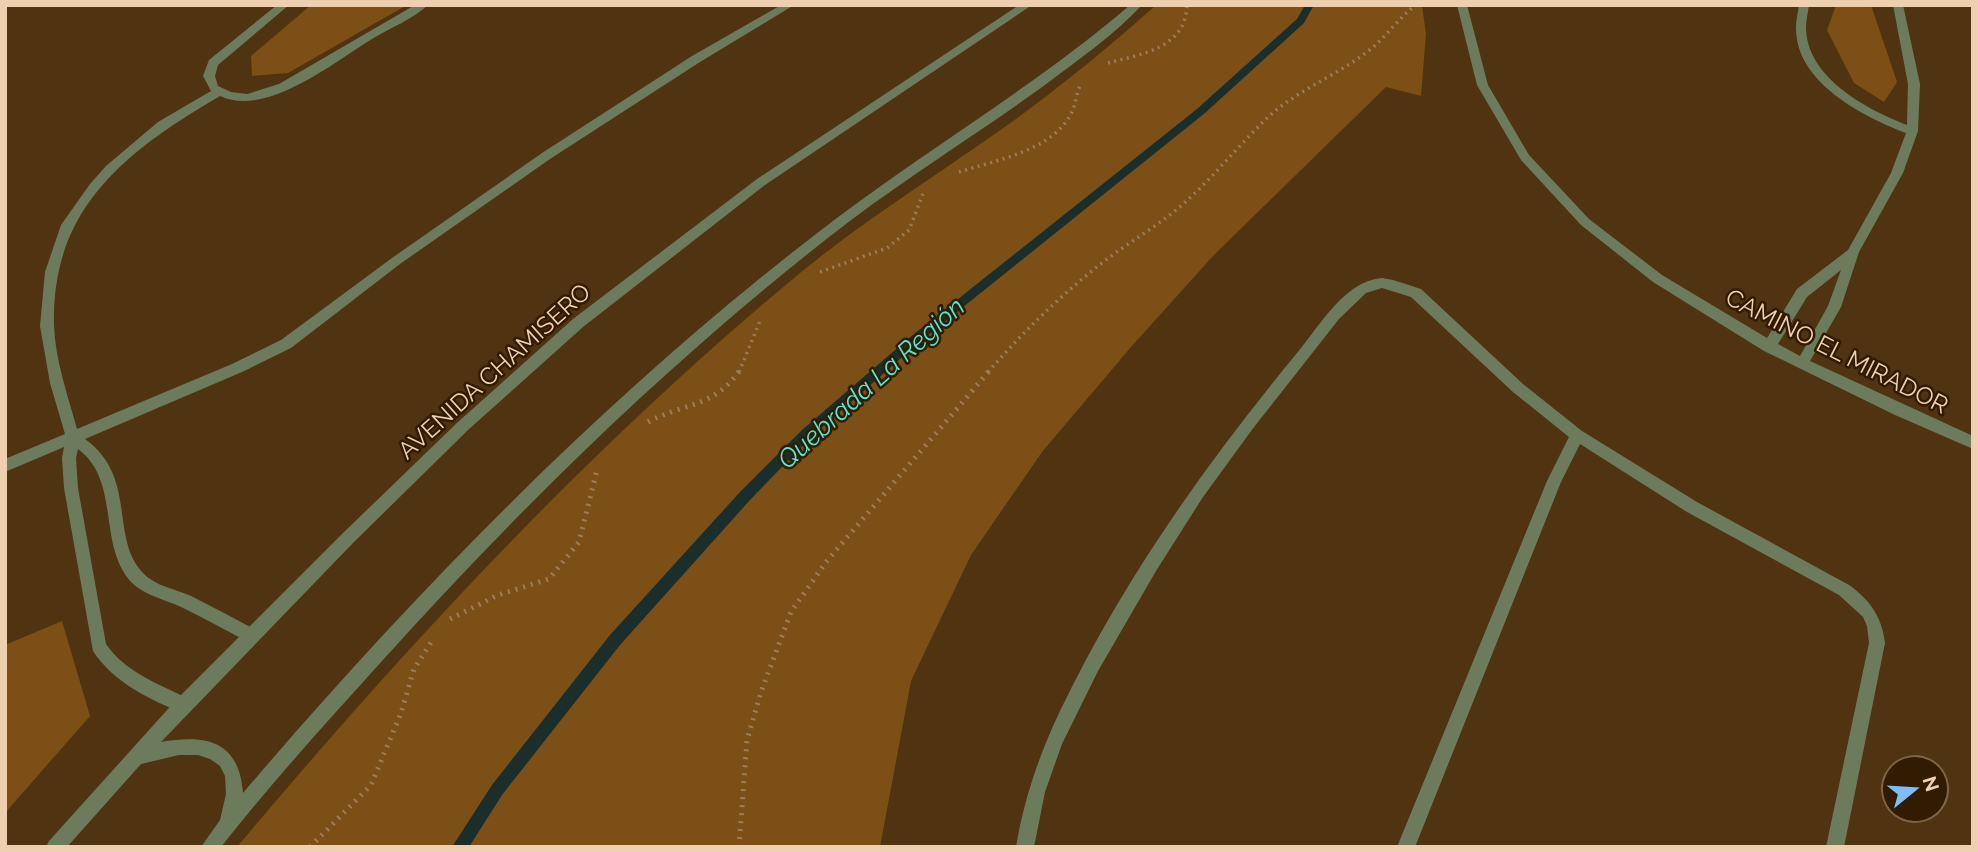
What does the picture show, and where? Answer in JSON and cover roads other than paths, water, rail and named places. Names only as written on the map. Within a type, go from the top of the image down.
[{"type":"street","points":[[284,5],[214,63],[209,82],[218,92],[226,96],[244,97],[283,88],[423,5]]},
{"type":"street","points":[[5,466],[237,368],[286,344],[406,254],[546,156],[685,66],[789,5]]},
{"type":"street","name":"AVENIDA CHAMISERO","points":[[55,847],[183,705],[463,426],[569,331],[634,277],[825,137],[1027,5]]},
{"type":"street","points":[[210,847],[381,649],[484,540],[623,404],[714,323],[823,235],[1036,86],[1137,5]]},
{"type":"street","name":"CAMINO EL MIRADOR","points":[[1462,5],[1464,28],[1479,78],[1513,139],[1563,200],[1625,255],[1711,314],[1769,347],[1973,443]]},
{"type":"street","points":[[1804,5],[1804,40],[1808,53],[1826,80],[1839,94],[1867,113],[1912,131]]},
{"type":"street","points":[[1802,364],[1834,307],[1853,252],[1897,173],[1912,131],[1914,84],[1898,5]]},
{"type":"street","points":[[183,705],[114,667],[99,646],[71,488],[69,458],[73,438],[57,383],[47,326],[47,302],[58,247],[81,204],[110,169],[163,125],[218,92]]},
{"type":"street","points":[[1769,347],[1802,293],[1853,252]]},
{"type":"street","points":[[1025,847],[1029,811],[1049,752],[1065,716],[1132,595],[1222,456],[1346,305],[1367,286],[1394,285],[1416,293],[1518,388],[1577,435],[1692,507],[1844,590],[1861,602],[1872,615],[1877,627],[1877,643],[1835,847]]},
{"type":"street","points":[[1406,847],[1554,481],[1577,435]]},
{"type":"street","points":[[73,438],[88,446],[104,464],[125,555],[140,580],[152,589],[181,599],[252,636]]},
{"type":"street","points":[[134,759],[180,746],[211,748],[223,755],[231,767],[234,782],[234,802],[228,825]]},
{"type":"waterway","name":"Quebrada La Región","points":[[460,847],[497,790],[615,640],[745,496],[806,434],[913,341],[1201,111],[1301,21],[1310,5]]}]
